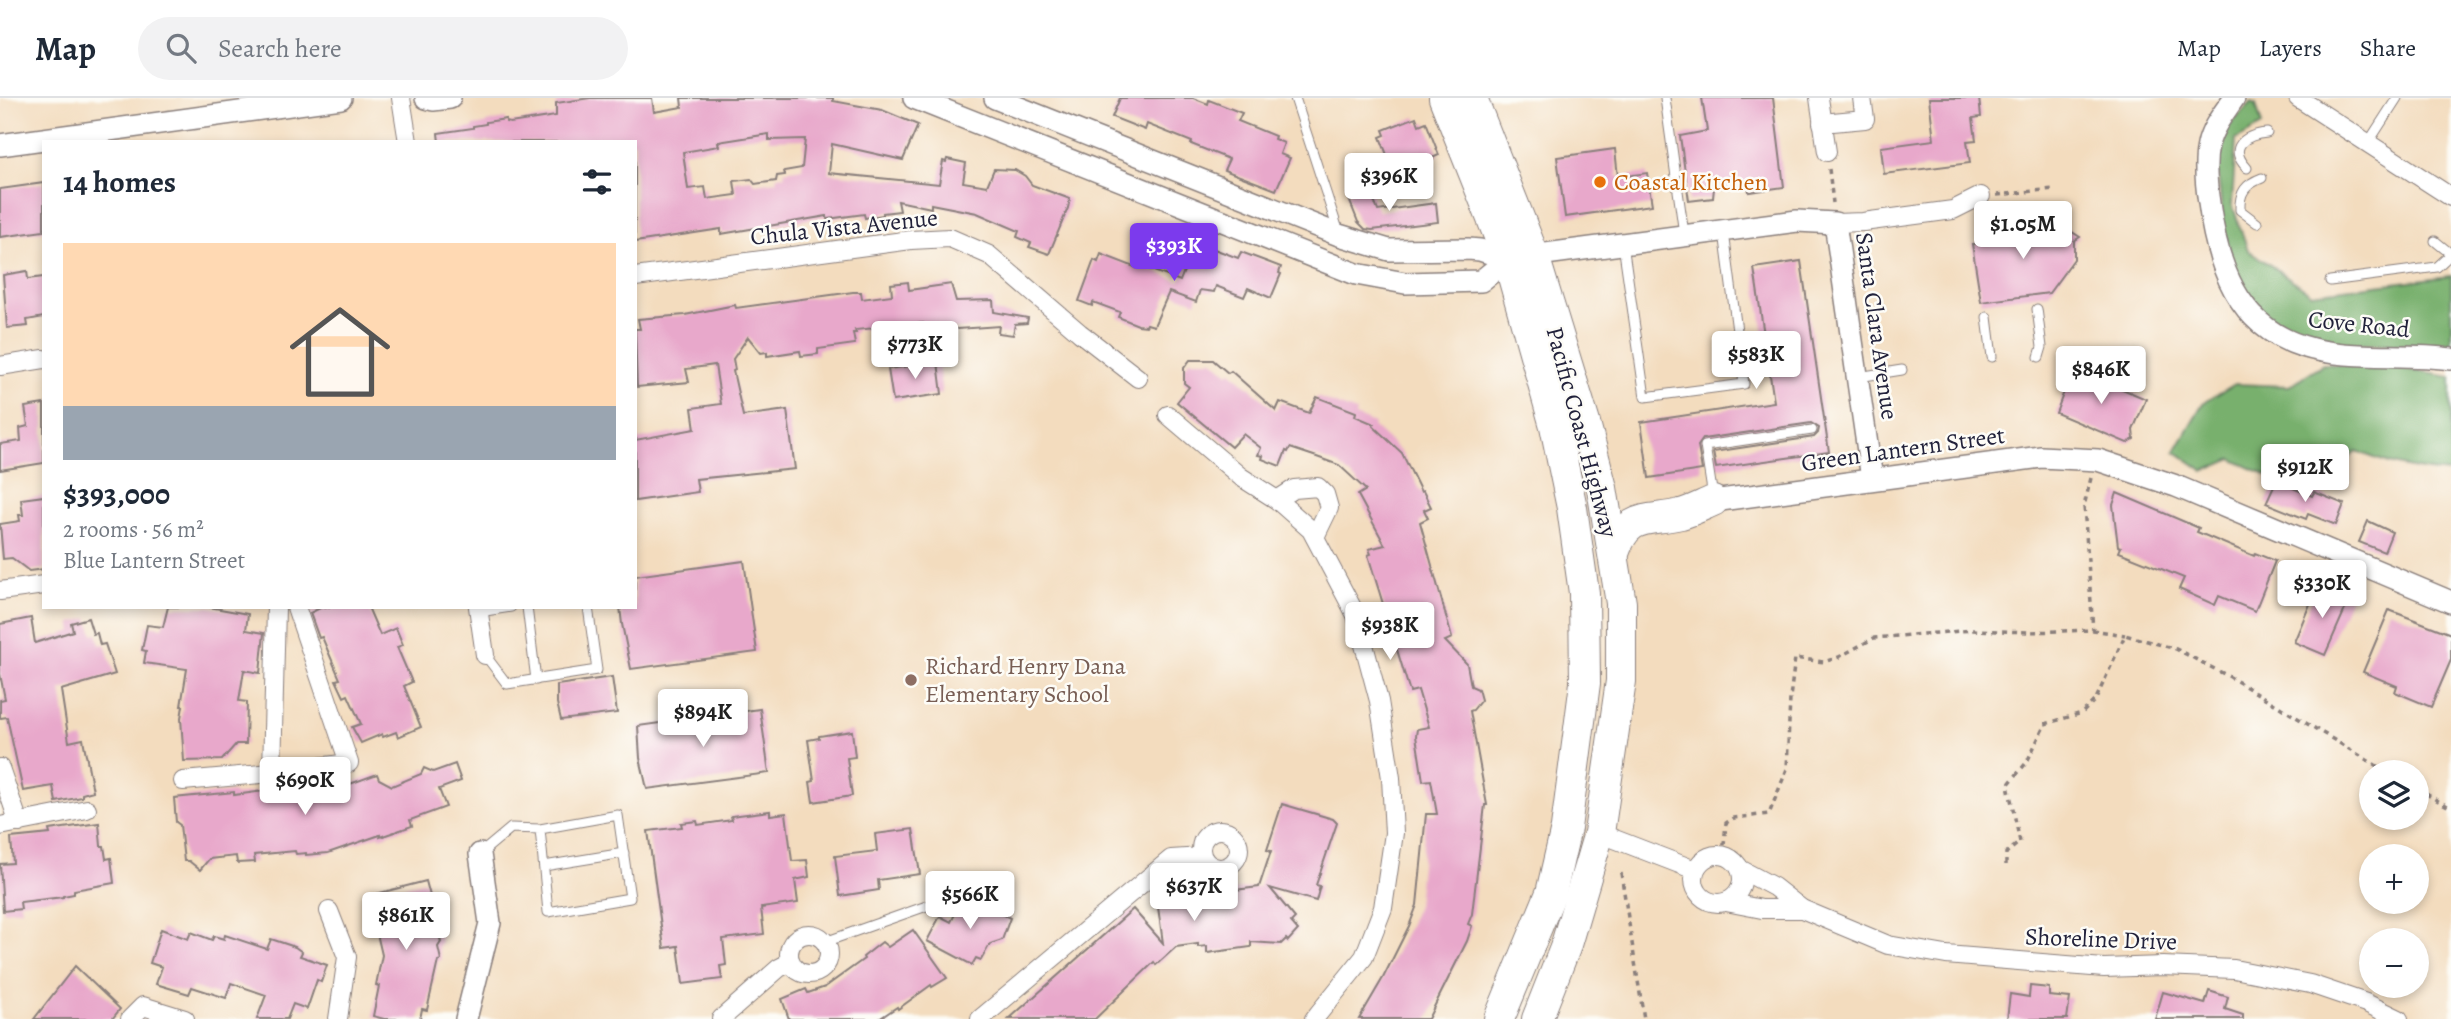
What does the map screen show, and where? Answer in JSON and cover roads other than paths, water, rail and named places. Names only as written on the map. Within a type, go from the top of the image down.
[{"type":"highway","name":"Pacific Coast Highway","points":[[1444,98],[1521,258],[1572,508],[1584,593],[1585,683],[1568,814],[1551,892],[1499,1019]]},
{"type":"highway","name":"Pacific Coast Highway","points":[[1472,98],[1521,258],[1588,436],[1602,488],[1620,603],[1621,681],[1599,833],[1565,948],[1536,1019]]},
{"type":"highway","points":[[1614,553],[1620,536],[1629,525],[1642,520],[1684,513],[1713,501]]},
{"type":"highway","points":[[1510,1019],[1548,941],[1569,884],[1583,856],[1599,833],[1589,781],[1593,722],[1594,615],[1588,572],[1572,508]]},
{"type":"street","points":[[0,145],[240,105],[341,98]]},
{"type":"street","points":[[401,98],[408,140]]},
{"type":"street","points":[[426,98],[450,98]]},
{"type":"street","points":[[914,98],[1356,274],[1405,283],[1481,281],[1521,258]]},
{"type":"street","points":[[995,98],[1339,234],[1389,250],[1468,249],[1521,258],[1797,221],[1863,222],[1953,210],[1981,196]]},
{"type":"street","points":[[1819,98],[1827,152]]},
{"type":"street","points":[[1822,123],[1865,119],[1862,98]]},
{"type":"street","name":"Cove Road","points":[[2234,98],[2215,126],[2209,142],[2206,173],[2211,222],[2218,254],[2228,280],[2248,311],[2284,339],[2327,352],[2451,359]]},
{"type":"street","points":[[2298,98],[2451,197]]},
{"type":"street","name":"Santa Clara Avenue","points":[[1835,223],[1872,479]]},
{"type":"street","name":"Chula Vista Avenue","points":[[637,277],[912,240],[950,239],[989,255],[1080,333],[1138,377]]},
{"type":"street","points":[[0,366],[42,359]]},
{"type":"street","points":[[1163,410],[1241,477],[1277,500],[1311,530],[1356,615],[1379,701],[1391,778],[1394,833],[1383,908],[1364,957],[1314,1019]]},
{"type":"street","name":"Green Lantern Street","points":[[1713,501],[2041,457],[2098,460],[2176,486],[2451,603]]},
{"type":"street","points":[[1277,500],[1294,489],[1318,487],[1325,494],[1329,508],[1315,537]]},
{"type":"street","points":[[0,591],[42,585]]},
{"type":"street","points":[[272,773],[276,609]]},
{"type":"street","points":[[183,782],[349,762],[297,609]]},
{"type":"street","points":[[479,609],[485,655]]},
{"type":"street","points":[[0,768],[19,823]]},
{"type":"street","points":[[0,826],[87,809]]},
{"type":"street","points":[[1599,833],[1695,870]]},
{"type":"street","points":[[466,1019],[490,923],[480,854]]},
{"type":"street","name":"Shoreline Drive","points":[[1802,909],[1762,909],[1726,902],[1708,902],[1700,896],[1693,880],[1695,870],[1701,860],[1710,855],[1723,855],[1736,862],[1740,869],[1774,887],[1802,909],[1888,945],[1946,955],[2104,968],[2163,966],[2234,969],[2310,985],[2366,1003],[2399,1019]]},
{"type":"street","points":[[980,1019],[1171,859],[1202,857]]},
{"type":"street","points":[[1726,902],[1741,888],[1740,869]]},
{"type":"street","points":[[329,911],[347,957],[338,1019]]},
{"type":"street","points":[[816,934],[825,942],[830,953],[828,961],[818,972],[802,973],[790,962],[790,947],[800,935],[816,934]]},
{"type":"street","points":[[721,1019],[779,968],[790,962]]},
{"type":"street","points":[[130,1019],[144,1006],[185,1019]]},
{"type":"lane","points":[[1295,98],[1339,234]]},
{"type":"lane","points":[[1665,98],[1685,236]]},
{"type":"lane","points":[[2368,143],[2397,98]]},
{"type":"lane","points":[[2248,168],[2241,161],[2238,150],[2244,139],[2252,134],[2267,133]]},
{"type":"lane","points":[[2257,223],[2240,210],[2240,195],[2250,182],[2262,178]]},
{"type":"lane","points":[[1623,244],[1645,397],[1744,384],[1724,231]]},
{"type":"lane","points":[[2330,281],[2437,267],[2451,254],[2435,241]]},
{"type":"lane","points":[[2037,309],[2042,347],[2039,357]]},
{"type":"lane","points":[[1987,317],[1992,357]]},
{"type":"lane","points":[[1858,377],[1902,370]]},
{"type":"lane","points":[[1713,501],[1705,446],[1812,430]]},
{"type":"lane","points":[[527,609],[536,680]]},
{"type":"lane","points":[[485,655],[507,684],[597,670],[588,609]]},
{"type":"lane","points":[[480,854],[512,828],[540,829],[618,815],[630,898],[548,912],[540,829]]},
{"type":"lane","points":[[544,866],[624,853]]},
{"type":"lane","points":[[825,942],[952,897]]},
{"type":"place","name":"Coastal Kitchen","points":[[1600,182]]},
{"type":"place","name":"Richard Henry Dana Elementary School","points":[[911,680]]}]
